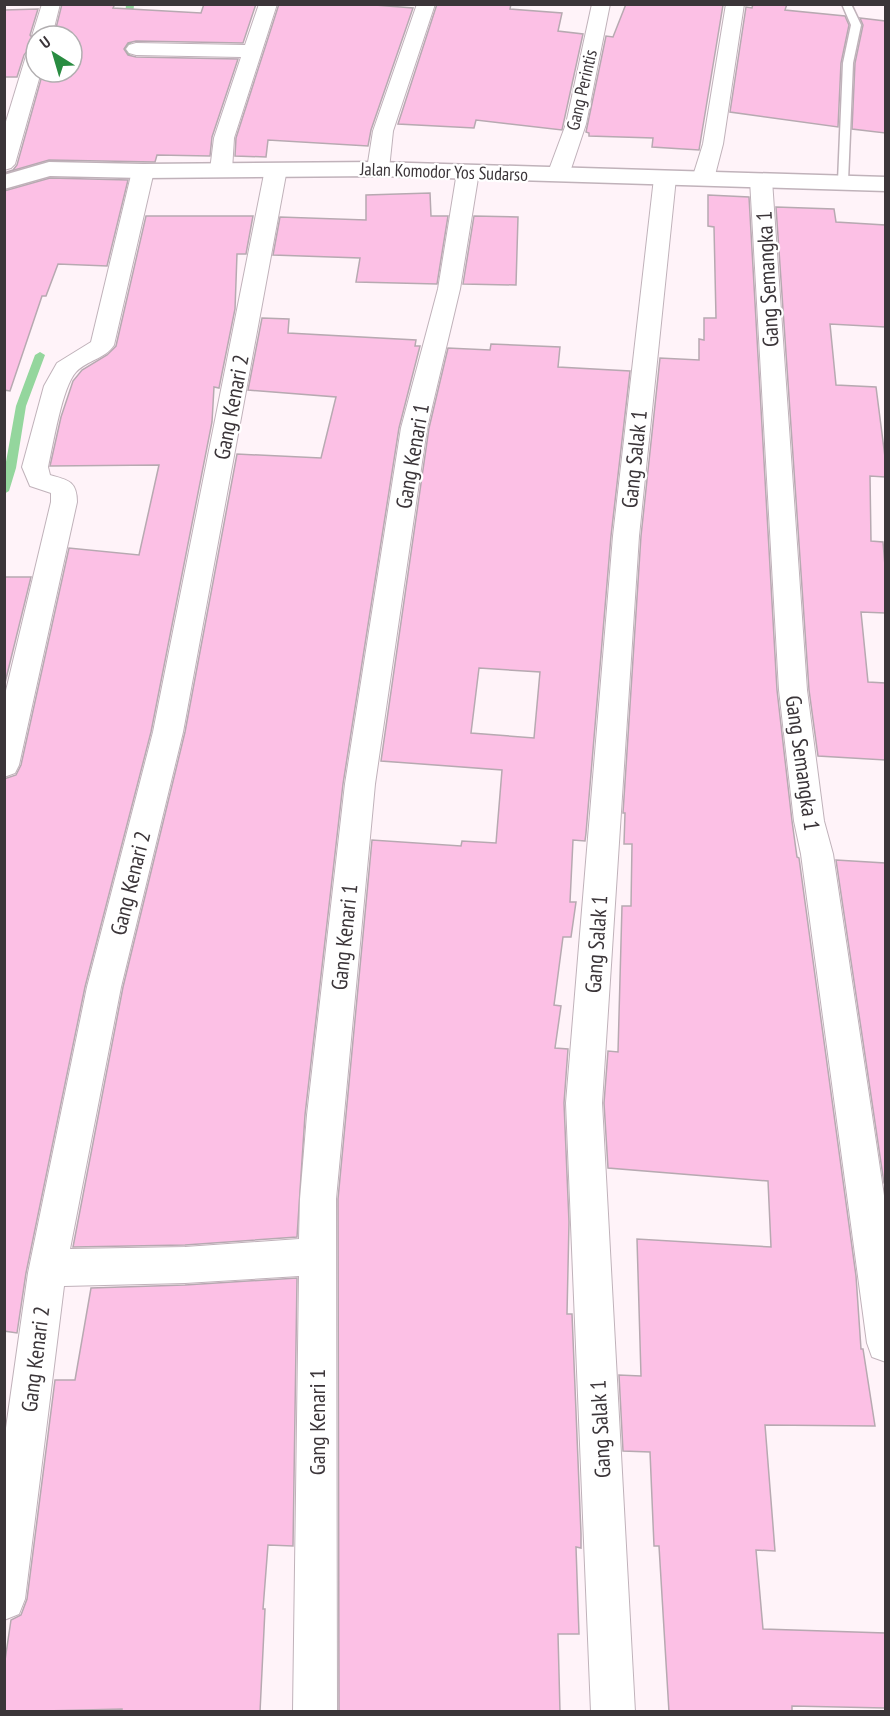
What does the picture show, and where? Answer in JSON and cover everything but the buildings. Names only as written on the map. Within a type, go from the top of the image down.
[{"type":"street","points":[[45,24],[51,4]]},
{"type":"street","points":[[221,170],[224,138],[268,4]]},
{"type":"street","points":[[378,169],[383,131],[426,4]]},
{"type":"street","name":"Gang Perintis","points":[[558,175],[576,124],[601,4]]},
{"type":"street","points":[[703,179],[713,144],[735,4]]},
{"type":"street","points":[[136,49],[253,51]]},
{"type":"street","points":[[4,164],[28,84]]},
{"type":"street","name":"Jalan Komodor Yos Sudarso","points":[[4,182],[49,169],[143,171],[378,169],[885,184]]},
{"type":"street","name":"Gang Kenari 2","points":[[4,1599],[48,1268],[104,987],[168,732],[276,170]]},
{"type":"street","points":[[4,765],[64,502],[64,491],[60,487],[39,480],[35,467],[61,374],[77,358],[92,354],[102,345],[143,171]]},
{"type":"street","name":"Gang Kenari 1","points":[[315,1712],[318,1198],[325,1115],[360,784],[414,428],[449,289],[468,172]]},
{"type":"street","name":"Gang Salak 1","points":[[613,1712],[584,1103],[626,536],[665,178]]},
{"type":"street","name":"Gang Semangka 1","points":[[761,180],[793,690],[809,821],[817,854],[885,1343]]},
{"type":"street","points":[[48,1268],[185,1264],[318,1256]]},
{"type":"lane","points":[[843,181],[848,63],[856,25],[846,4]]},
{"type":"waterway","points":[[124,63],[130,4]]},
{"type":"waterway","points":[[4,491],[11,468],[21,406],[40,355]]}]
